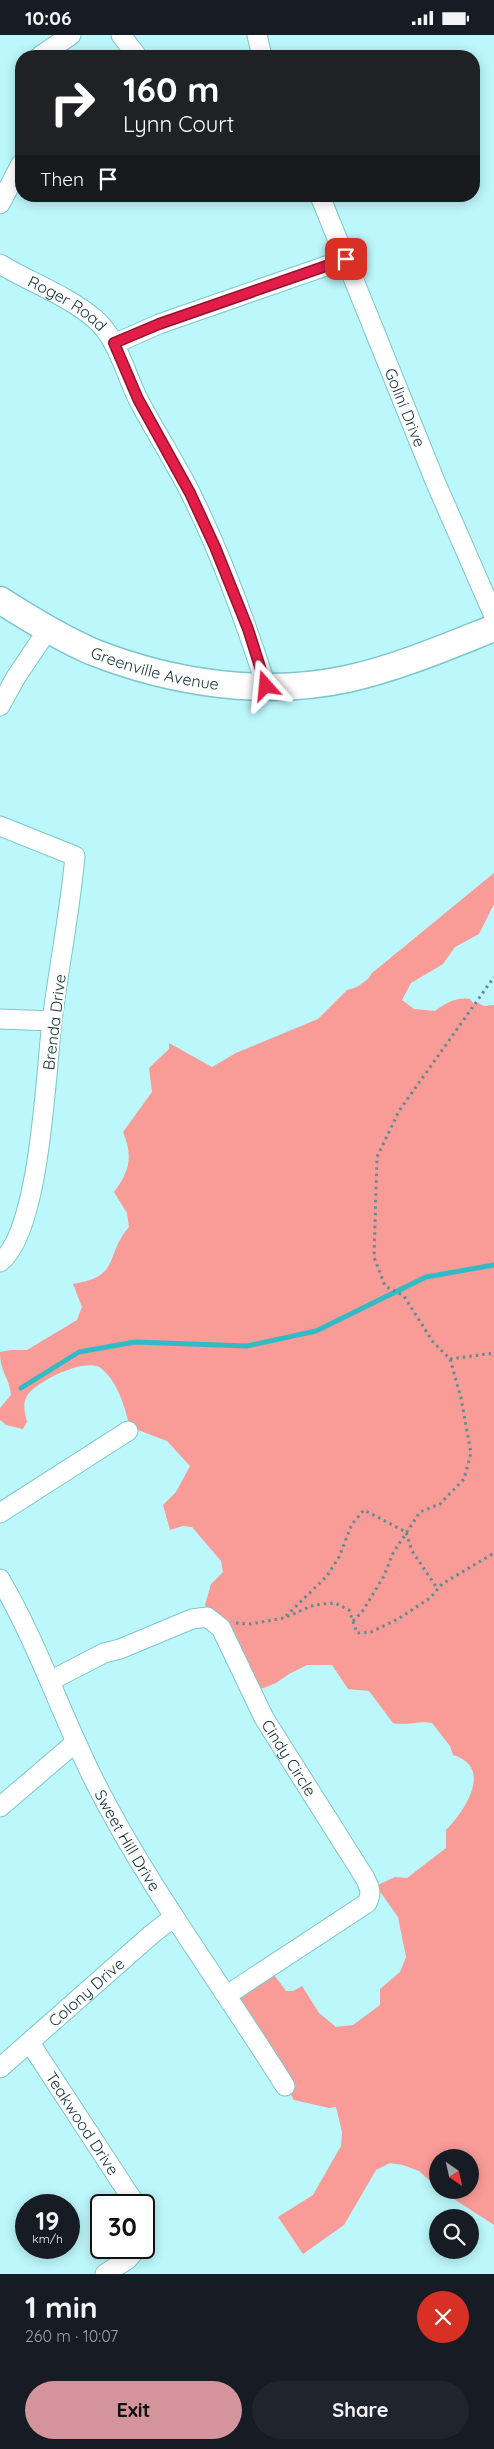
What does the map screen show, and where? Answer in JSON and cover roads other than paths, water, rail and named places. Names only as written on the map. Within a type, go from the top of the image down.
[{"type":"street","points":[[49,50],[71,35]]},
{"type":"street","points":[[121,35],[132,50]]},
{"type":"street","points":[[257,35],[261,50]]},
{"type":"street","points":[[0,204],[15,175]]},
{"type":"street","name":"Golini Drive","points":[[322,202],[435,481],[494,616]]},
{"type":"street","points":[[114,343],[159,324],[346,259]]},
{"type":"street","name":"Roger Road","points":[[0,264],[71,302],[96,320],[114,343],[138,399],[190,493],[215,547],[248,629],[266,686]]},
{"type":"street","name":"Greenville Avenue","points":[[0,600],[92,651],[167,676],[202,683],[266,686],[304,685],[347,679],[394,665],[494,628]]},
{"type":"street","points":[[0,706],[16,677],[49,628]]},
{"type":"street","name":"Brenda Drive","points":[[0,826],[75,856],[70,915],[52,1021],[45,1102],[28,1207],[15,1243],[0,1262]]},
{"type":"street","points":[[0,1019],[52,1021]]},
{"type":"street","points":[[0,1513],[128,1431]]},
{"type":"street","name":"Sweet Hill Drive","points":[[0,1579],[29,1631],[76,1742],[97,1785],[174,1917],[285,2086]]},
{"type":"street","name":"Cindy Circle","points":[[50,1681],[104,1653],[120,1649],[192,1619],[207,1617],[221,1627],[264,1718],[365,1878],[370,1889],[370,1895],[366,1903],[227,1995]]},
{"type":"street","points":[[0,1807],[76,1742]]},
{"type":"street","name":"Colony Drive","points":[[0,2068],[152,1934],[174,1917]]},
{"type":"street","name":"Teakwood Drive","points":[[30,2043],[129,2194]]},
{"type":"street","points":[[105,2274],[128,2259]]},
{"type":"waterway","points":[[21,1388],[79,1352],[135,1342],[247,1346],[316,1331],[426,1277],[494,1265]]}]
